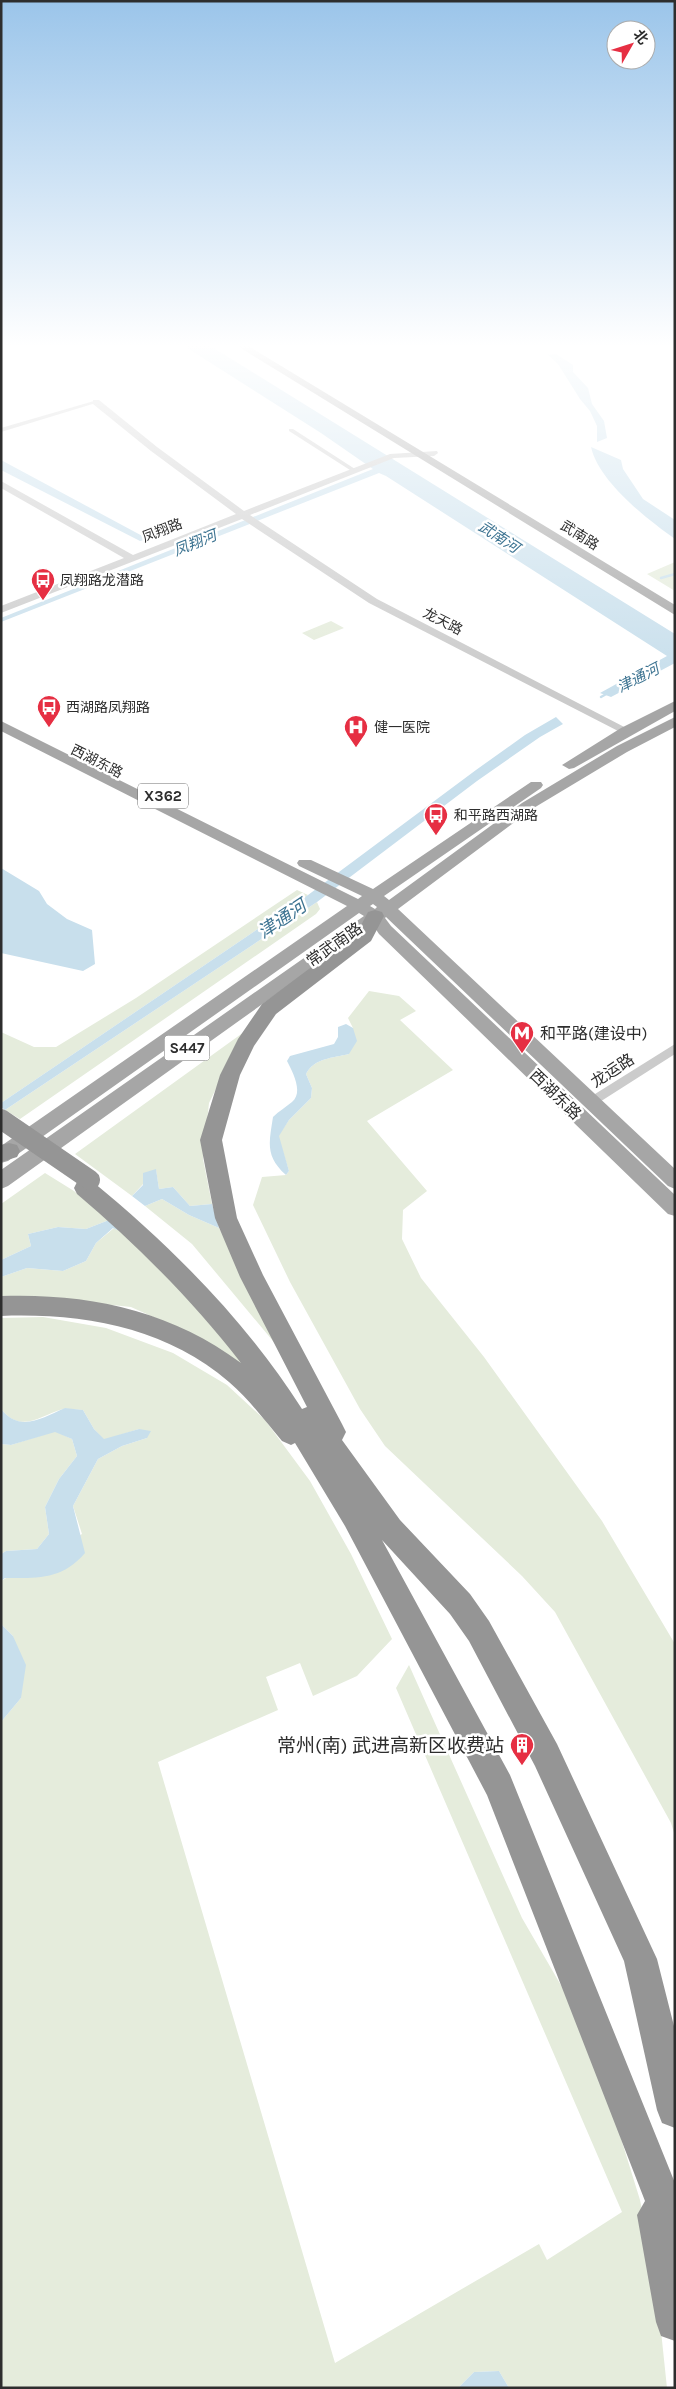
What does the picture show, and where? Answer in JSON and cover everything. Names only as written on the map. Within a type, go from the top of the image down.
[{"type":"highway","points":[[374,907],[364,938],[269,1010],[245,1044],[230,1075],[211,1140],[226,1218],[360,1506],[499,1786],[639,2136],[675,2234]]},
{"type":"highway","points":[[1,1119],[87,1184],[215,1311],[271,1382],[360,1506]]},
{"type":"highway","points":[[3,1148],[59,1168],[87,1184]]},
{"type":"highway","points":[[1,1306],[89,1308],[119,1315],[146,1323],[211,1356],[236,1374],[360,1506],[390,1529],[460,1604],[479,1631],[546,1756],[640,1959],[675,2110]]},
{"type":"highway","points":[[639,2136],[664,2252],[675,2322]]},
{"type":"main road","name":"武南路","points":[[422,455],[675,612]]},
{"type":"main road","name":"武南路","points":[[438,455],[675,597]]},
{"type":"main road","name":"常武南路","points":[[1,1180],[374,907],[511,800],[626,731],[675,705]]},
{"type":"main road","name":"西湖东路","points":[[1,711],[321,878]]},
{"type":"main road","name":"常武南路","points":[[3,1148],[527,806],[622,749],[675,721]]},
{"type":"main road","name":"西湖东路","points":[[1,725],[321,878]]},
{"type":"main road","name":"X362","points":[[321,878],[374,907]]},
{"type":"main road","name":"西湖东路","points":[[374,907],[397,919],[675,1181]]},
{"type":"main road","name":"西湖东路","points":[[374,907],[385,930],[675,1208]]},
{"type":"street","name":"龙天路","points":[[162,455],[248,518],[373,601],[626,731]]},
{"type":"street","points":[[337,455],[359,468]]},
{"type":"street","name":"凤翔路","points":[[1,605],[248,518],[359,468],[392,455]]},
{"type":"street","points":[[1,484],[132,558]]},
{"type":"street","name":"凤翔路","points":[[1,610],[132,558]]},
{"type":"street","name":"龙运路","points":[[592,1102],[675,1048]]},
{"type":"green space","points":[[675,562],[675,591],[647,574]]},
{"type":"green space","points":[[331,621],[344,628],[314,640],[302,633]]},
{"type":"green space","points":[[297,890],[308,895],[1,1103],[1,1032],[34,1047],[56,1047],[136,998]]},
{"type":"green space","points":[[317,902],[320,909],[316,914],[20,1119],[5,1110]]},
{"type":"green space","points":[[369,991],[399,996],[416,1011],[400,1020],[453,1070],[367,1121],[427,1191],[403,1210],[402,1239],[421,1278],[484,1357],[602,1521],[675,1644],[675,1836],[671,1823],[555,1612],[522,1576],[385,1446],[360,1409],[290,1282],[253,1205],[262,1177],[286,1175],[289,1171],[278,1136],[289,1120],[311,1098],[312,1088],[306,1074],[309,1069],[319,1062],[349,1054],[353,1028],[348,1018]]},
{"type":"green space","points":[[244,1032],[209,1103],[203,1159],[212,1204],[190,1206],[173,1187],[159,1189],[156,1170],[132,1196],[75,1154]]},
{"type":"green space","points":[[45,1173],[74,1191],[109,1220],[86,1229],[58,1227],[28,1234],[31,1246],[1,1260],[1,1204]]},
{"type":"green space","points":[[162,1199],[189,1215],[219,1228],[283,1353],[192,1244],[145,1206]]},
{"type":"green space","points":[[114,1228],[122,1232],[194,1300],[270,1387],[200,1338],[131,1307],[55,1299],[1,1299],[1,1277],[27,1268],[63,1271],[86,1261],[96,1243]]},
{"type":"green space","points":[[43,1317],[106,1328],[173,1353],[227,1385],[265,1420],[310,1481],[351,1554],[392,1639],[357,1676],[313,1696],[300,1663],[266,1677],[278,1710],[158,1762],[335,2363],[539,2244],[547,2260],[622,2212],[396,1688],[409,1665],[522,1918],[566,1994],[606,2090],[640,2200],[655,2274],[667,2388],[509,2388],[499,2371],[474,2372],[458,2388],[1,2388],[1,1722],[21,1698],[13,1636],[1,1624],[1,1581],[82,1534],[73,1506],[98,1459],[122,1446],[147,1438],[139,1429],[104,1440],[94,1429],[83,1410],[63,1409],[38,1419],[23,1422],[16,1421],[1,1409],[1,1318]]},
{"type":"green space","points":[[55,1431],[72,1439],[77,1456],[59,1479],[45,1507],[49,1534],[37,1549],[6,1551],[1,1554],[1,1444],[11,1445]]},
{"type":"water","points":[[353,455],[387,455],[675,634],[675,663],[611,697],[600,693],[667,656],[379,473],[1,622],[1,618],[373,469]]},
{"type":"water","points":[[594,455],[611,455],[621,460],[623,469],[643,499],[675,520],[675,539],[626,499],[604,473]]},
{"type":"water","points":[[1,460],[148,539],[140,541],[1,470]]},
{"type":"water","points":[[556,717],[563,724],[540,737],[477,781],[317,902],[5,1110],[1,1107],[1,1103],[308,895],[476,770],[525,735]]},
{"type":"water","points":[[1,868],[39,891],[47,904],[67,919],[92,930],[95,964],[83,971],[1,953]]},
{"type":"water","points":[[346,1024],[353,1028],[357,1041],[349,1054],[324,1060],[309,1069],[306,1074],[312,1088],[311,1098],[289,1120],[279,1136],[289,1171],[286,1175],[279,1168],[272,1155],[270,1134],[273,1117],[292,1102],[297,1093],[296,1082],[287,1061],[290,1056],[334,1044],[338,1037],[338,1027]]},
{"type":"water","points":[[156,1169],[159,1189],[173,1187],[190,1206],[212,1204],[219,1228],[189,1215],[162,1199],[145,1206],[132,1196],[143,1185],[143,1173]]},
{"type":"water","points":[[109,1220],[122,1232],[113,1228],[96,1243],[86,1261],[63,1271],[27,1268],[1,1277],[1,1260],[31,1246],[28,1234],[58,1227],[86,1229]]},
{"type":"water","points":[[65,1408],[83,1410],[94,1429],[104,1439],[139,1429],[151,1431],[147,1438],[122,1446],[98,1459],[73,1506],[85,1553],[76,1562],[49,1576],[5,1578],[1,1581],[1,1554],[6,1551],[37,1549],[49,1534],[45,1507],[59,1479],[77,1456],[72,1439],[55,1432],[11,1445],[1,1444],[1,1409],[8,1416],[24,1422],[40,1419]]},
{"type":"water","points":[[1,1624],[13,1636],[26,1665],[21,1698],[1,1722]]},
{"type":"water","points":[[499,2371],[509,2388],[458,2388],[474,2372]]},
{"type":"waterway","points":[[661,578],[675,574]]},
{"type":"waterway","name":"津通河","points":[[601,697],[608,693]]},
{"type":"place","name":"凤翔路龙潜路","points":[[43,601]]},
{"type":"place","name":"西湖路凤翔路","points":[[49,728]]},
{"type":"place","name":"健一医院","points":[[356,748]]},
{"type":"place","name":"和平路西湖路","points":[[436,836]]},
{"type":"place","name":"和平路(建设中)","points":[[522,1054]]},
{"type":"place","name":"常州(南) 武进高新区收费站","points":[[522,1766]]},
{"type":"water label","name":"武南河","points":[[499,537]]},
{"type":"water label","name":"凤翔河","points":[[195,543]]}]
